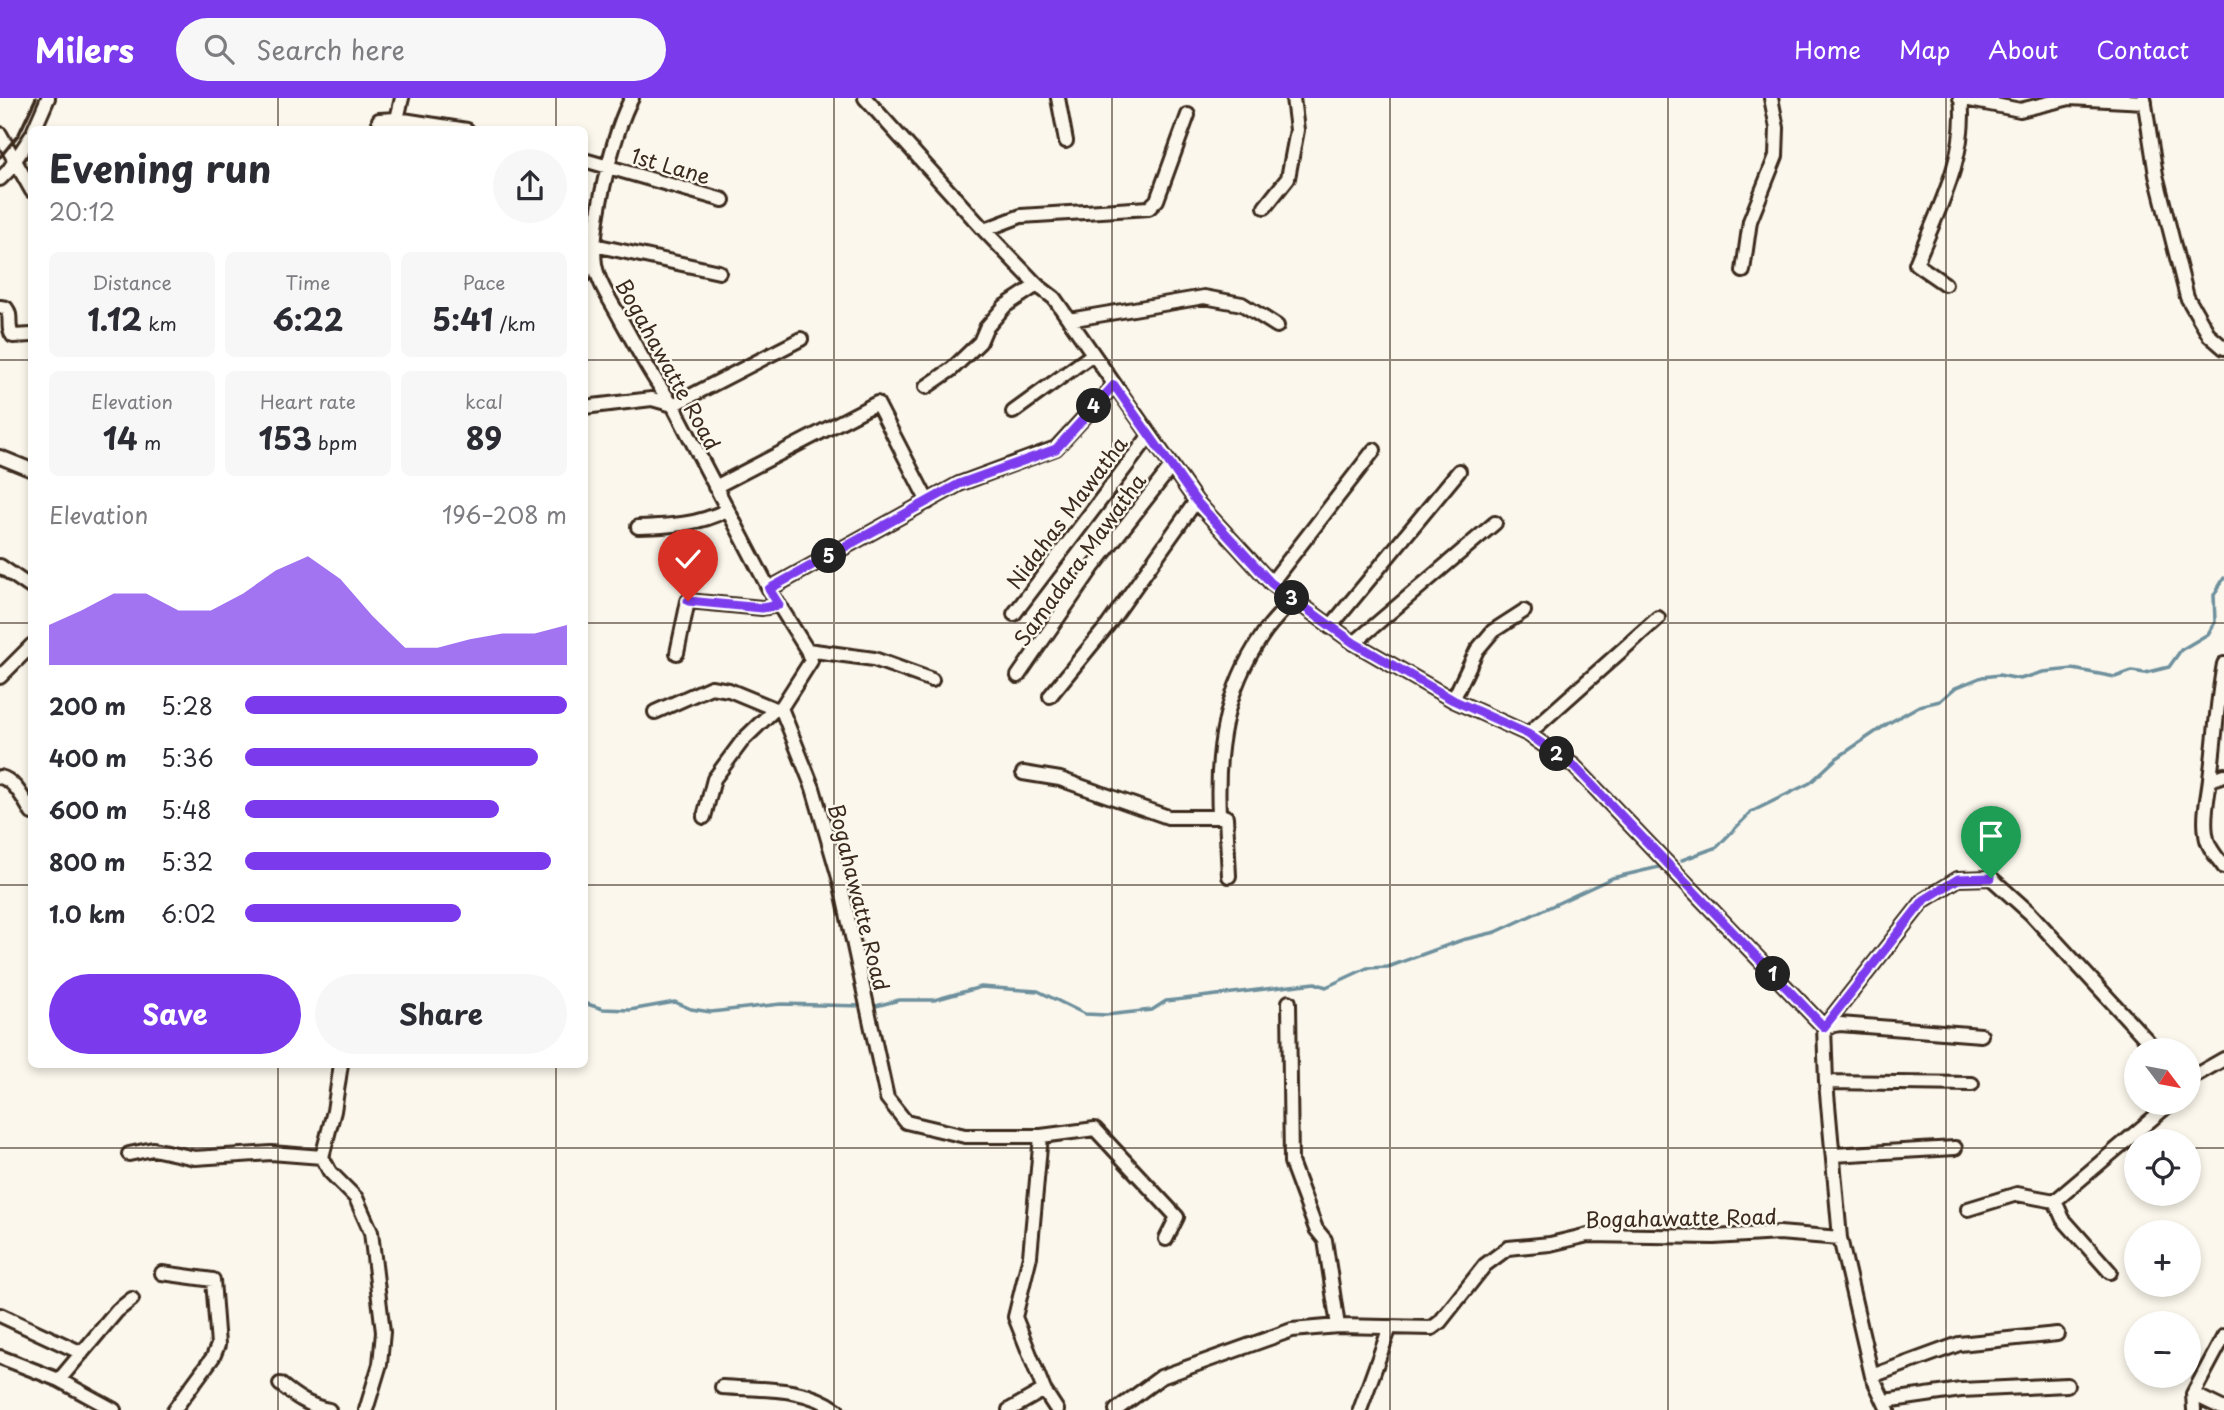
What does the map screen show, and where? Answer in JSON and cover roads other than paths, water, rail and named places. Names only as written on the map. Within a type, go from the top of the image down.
[{"type":"street","points":[[36,126],[48,98]]},
{"type":"street","points":[[397,119],[402,98]]},
{"type":"street","name":"Bogahawatte Road","points":[[632,98],[624,112],[608,167],[594,245],[596,267],[603,286],[657,385],[673,405],[769,589],[807,650]]},
{"type":"street","points":[[866,98],[984,230],[1037,285],[1054,298],[1196,501],[1271,583],[1354,643],[1453,700],[1528,734],[1574,766],[1824,1027]]},
{"type":"street","points":[[1058,98],[1066,141]]},
{"type":"street","points":[[1265,207],[1288,178],[1297,130],[1293,98]]},
{"type":"street","points":[[1742,271],[1750,221],[1776,156],[1777,128],[1771,98]]},
{"type":"street","points":[[1945,284],[1916,264],[1956,163],[1964,119],[1961,98],[2020,110],[2070,98],[2144,100],[2156,175],[2187,297],[2209,335],[2224,348]]},
{"type":"street","points":[[984,230],[1021,216],[1149,208],[1157,200],[1188,115]]},
{"type":"street","points":[[379,120],[397,119],[442,126]]},
{"type":"street","points":[[0,134],[28,184]]},
{"type":"street","points":[[0,179],[28,141]]},
{"type":"street","name":"1st Lane","points":[[588,161],[723,200]]},
{"type":"street","points":[[588,263],[594,245],[719,272]]},
{"type":"street","points":[[926,387],[952,369],[979,342],[986,328],[1004,306],[1037,285]]},
{"type":"street","points":[[1069,320],[1204,297],[1242,304],[1277,326]]},
{"type":"street","points":[[0,307],[9,312],[10,332],[13,336],[28,335]]},
{"type":"street","points":[[588,407],[652,399],[673,405],[801,339]]},
{"type":"street","points":[[1013,412],[1093,355]]},
{"type":"street","points":[[769,589],[959,484],[1056,449],[1114,385]]},
{"type":"street","points":[[715,487],[877,403],[928,502]]},
{"type":"street","name":"Nidahas Mawatha","points":[[1014,614],[1150,435]]},
{"type":"street","points":[[1271,583],[1374,450]]},
{"type":"street","points":[[0,457],[28,468]]},
{"type":"street","name":"Samadara Mawatha","points":[[1018,676],[1093,568],[1172,466]]},
{"type":"street","points":[[1330,627],[1459,471]]},
{"type":"street","points":[[1050,696],[1108,625],[1196,501]]},
{"type":"street","points":[[638,527],[682,526],[709,519],[727,510]]},
{"type":"street","points":[[1354,643],[1495,523]]},
{"type":"street","points":[[0,566],[28,585]]},
{"type":"street","points":[[1226,817],[1219,814],[1218,796],[1224,720],[1239,676],[1256,645],[1294,599]]},
{"type":"street","points":[[677,653],[688,601],[762,608],[779,605]]},
{"type":"street","points":[[1453,700],[1477,650],[1493,631],[1524,611]]},
{"type":"street","points":[[1528,734],[1658,618]]},
{"type":"street","points":[[0,677],[28,649]]},
{"type":"street","points":[[704,817],[713,779],[743,740],[778,708],[811,662],[807,650],[874,659],[932,680]]},
{"type":"street","points":[[2224,664],[2216,705],[2210,780],[2205,806],[2209,847],[2224,867]]},
{"type":"street","points":[[655,712],[711,687],[729,690],[778,708]]},
{"type":"street","name":"Bogahawatte Road","points":[[778,708],[813,788],[840,881],[887,1098],[906,1122],[965,1136],[1041,1136],[1095,1129],[1177,1217],[1166,1239]]},
{"type":"street","points":[[1023,773],[1060,779],[1167,817],[1226,817]]},
{"type":"street","points":[[2210,780],[2224,775]]},
{"type":"street","points":[[0,777],[7,778],[28,806]]},
{"type":"street","points":[[1226,817],[1229,876]]},
{"type":"street","points":[[2067,1385],[1961,1390],[1886,1405],[1872,1376],[1840,1238],[1826,1082],[1824,1027],[1924,900],[1958,879],[1991,878],[2031,913],[2145,1038]]},
{"type":"street","points":[[1289,1002],[1291,1162],[1316,1229],[1325,1240],[1338,1326]]},
{"type":"street","points":[[1824,1027],[1840,1024],[1982,1035]]},
{"type":"street","points":[[2202,1072],[2224,1059]]},
{"type":"street","points":[[340,1068],[334,1111],[322,1157],[325,1166],[356,1198],[371,1232],[383,1332],[380,1364],[366,1410]]},
{"type":"street","points":[[1826,1082],[1972,1084]]},
{"type":"street","points":[[1968,1209],[2017,1195],[2055,1201],[2157,1115]]},
{"type":"street","points":[[1041,1136],[1030,1256],[1015,1317],[1044,1390],[1057,1410]]},
{"type":"street","points":[[1833,1155],[1955,1148]]},
{"type":"street","points":[[129,1154],[153,1149],[195,1158],[271,1153],[322,1157]]},
{"type":"street","points":[[2055,1201],[2063,1219],[2110,1272]]},
{"type":"street","name":"Bogahawatte Road","points":[[1116,1410],[1161,1377],[1292,1330],[1338,1326],[1432,1328],[1440,1322],[1485,1265],[1508,1248],[1550,1244],[1588,1236],[1645,1234],[1714,1237],[1779,1233],[1840,1238]]},
{"type":"street","points":[[162,1273],[213,1280],[218,1345],[213,1357],[174,1410]]},
{"type":"street","points":[[59,1380],[117,1311],[132,1299]]},
{"type":"street","points":[[0,1315],[82,1353]]},
{"type":"street","points":[[1360,1410],[1390,1327]]},
{"type":"street","points":[[1872,1376],[1959,1344],[2057,1334]]},
{"type":"street","points":[[2194,1410],[2193,1394],[2224,1336]]},
{"type":"street","points":[[0,1357],[59,1380],[114,1410]]},
{"type":"street","points":[[280,1384],[298,1399],[330,1410]]},
{"type":"street","points":[[722,1387],[805,1393],[823,1400],[837,1410]]},
{"type":"street","points":[[1009,1410],[1044,1390]]},
{"type":"street","points":[[2193,1394],[2224,1409]]},
{"type":"waterway","points":[[1682,860],[1717,847],[1751,812],[1810,783],[1837,758],[1887,724],[1919,706],[1940,701],[1955,688],[1982,677],[1999,675],[2020,679],[2043,672],[2073,669],[2115,677],[2132,671],[2145,673],[2169,667],[2181,650],[2208,634],[2215,622],[2214,595],[2224,578]]},
{"type":"waterway","points":[[876,1006],[899,1000],[934,1000],[981,987],[1038,991],[1085,1014],[1106,1015],[1152,1010],[1166,1001],[1315,983],[1326,987],[1367,968],[1388,967],[1462,940],[1496,932],[1612,878],[1659,867]]},
{"type":"waterway","points":[[588,1004],[603,1009],[630,1010],[675,1002],[691,1009],[711,1012],[781,1004],[862,1006]]},
{"type":"railway","points":[[0,157],[19,134],[36,98]]}]
